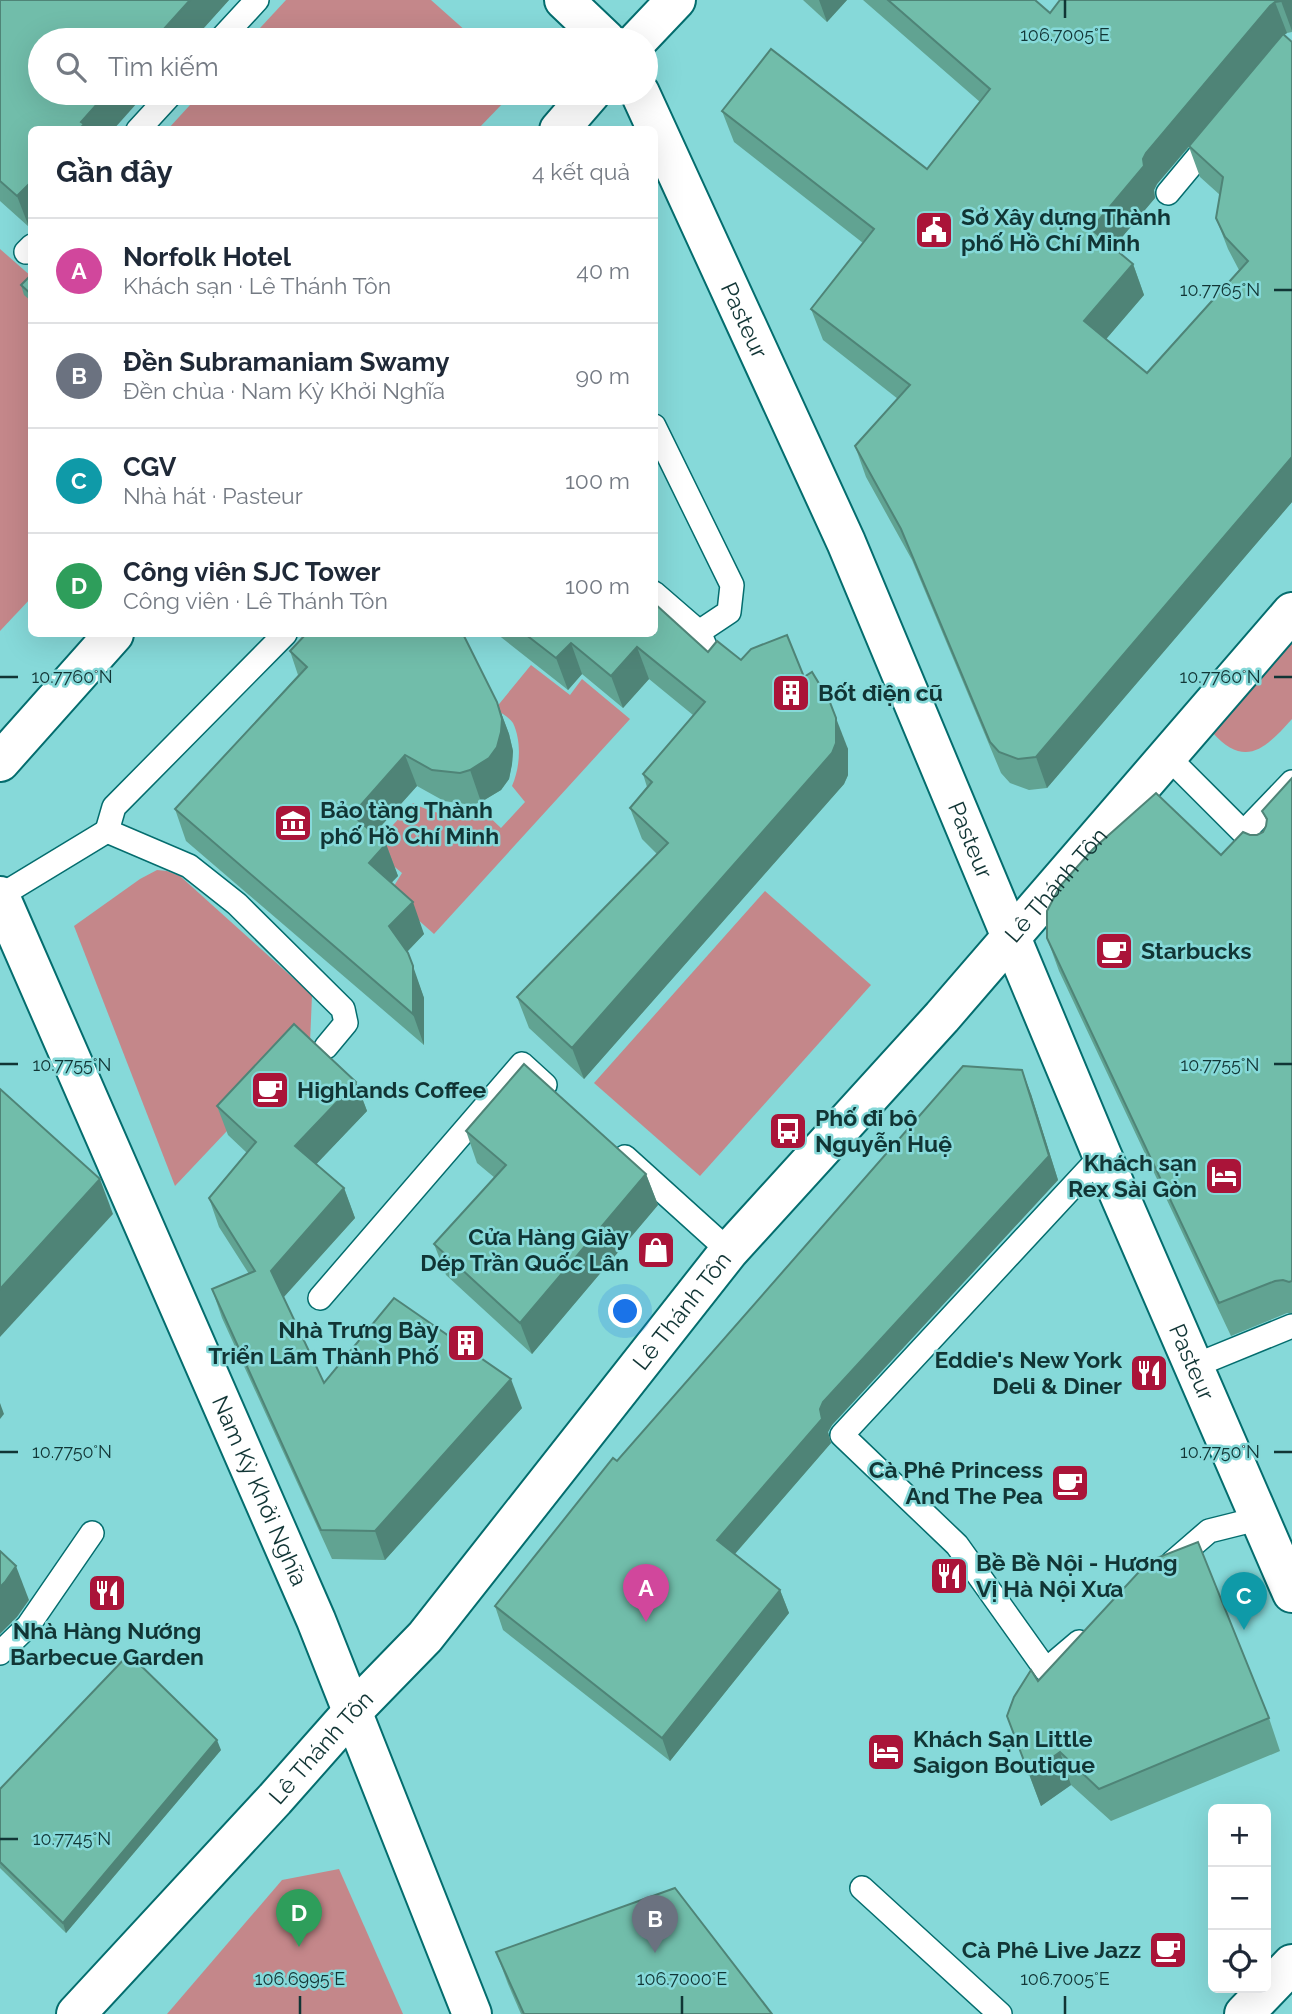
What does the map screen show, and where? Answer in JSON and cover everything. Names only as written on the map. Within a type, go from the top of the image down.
[{"type":"main road","points":[[564,0],[593,28]]},
{"type":"main road","points":[[649,28],[676,0]]},
{"type":"main road","points":[[562,126],[581,105]]},
{"type":"main road","name":"Pasteur","points":[[646,105],[655,126]]},
{"type":"main road","name":"Pasteur","points":[[658,132],[846,542],[1102,1155],[1292,1593]]},
{"type":"main road","name":"Lê Thánh Tôn","points":[[76,2014],[352,1712],[425,1637],[729,1251],[942,1017],[1292,612]]},
{"type":"main road","points":[[0,762],[111,637]]},
{"type":"main road","name":"Nam Kỳ Khởi Nghĩa","points":[[0,896],[316,1620],[472,2014]]},
{"type":"main road","points":[[1244,2014],[1292,1964]]},
{"type":"lane","points":[[231,28],[257,0]]},
{"type":"lane","points":[[142,126],[161,105]]},
{"type":"lane","points":[[1168,193],[1230,120]]},
{"type":"lane","points":[[658,434],[732,585],[729,612],[703,642],[658,597]]},
{"type":"lane","points":[[0,896],[107,831],[114,807],[282,637]]},
{"type":"lane","points":[[1167,756],[1265,854]]},
{"type":"lane","points":[[1244,832],[1292,782]]},
{"type":"lane","points":[[107,831],[189,866],[246,914],[342,1010],[346,1023],[326,1047]]},
{"type":"lane","points":[[320,1298],[522,1065],[564,1102]]},
{"type":"lane","points":[[605,1139],[729,1251]]},
{"type":"lane","points":[[1097,1626],[1046,1670],[957,1545],[842,1435],[1102,1155]]},
{"type":"lane","points":[[1194,1366],[1292,1326]]},
{"type":"lane","points":[[1158,1574],[1209,1531],[1261,1518]]},
{"type":"lane","points":[[0,1653],[28,1626],[92,1533]]},
{"type":"lane","points":[[862,1888],[1000,2014]]},
{"type":"shaded area","points":[[286,0],[431,0],[462,28],[260,28]]},
{"type":"shaded area","points":[[190,105],[501,105],[481,126],[171,126]]},
{"type":"shaded area","points":[[0,249],[28,274],[28,601],[0,631]]},
{"type":"shaded area","points":[[1292,626],[1292,719],[1264,746],[1254,751],[1235,750],[1212,732]]},
{"type":"shaded area","points":[[531,665],[570,695],[582,679],[630,719],[434,934],[389,894],[402,873],[372,848],[413,803],[457,816],[471,815],[482,810],[501,828],[525,802],[512,786],[519,755],[516,730],[505,715],[495,709]]},
{"type":"shaded area","points":[[157,870],[180,876],[312,995],[310,1043],[175,1186],[74,926]]},
{"type":"shaded area","points":[[765,891],[871,985],[700,1176],[594,1083]]},
{"type":"shaded area","points":[[339,1869],[403,2014],[167,2014],[282,1880]]},
{"type":"building","points":[[0,0],[190,0],[165,28],[28,28],[28,105],[96,105],[81,122],[84,124],[82,126],[28,126],[28,185],[17,196],[0,181]]},
{"type":"building","points":[[888,0],[1035,0],[1050,13],[1060,0],[1282,0],[1270,6],[1146,153],[1144,166],[1091,229],[1133,264],[1084,321],[1147,373],[1248,261],[1225,237],[1216,218],[1223,177],[1189,146],[1283,34],[1292,42],[1292,457],[1036,757],[1018,759],[999,752],[990,742],[901,529],[855,446],[910,385],[811,309],[874,229],[722,111],[771,49],[927,169],[990,89]]},
{"type":"building","points":[[28,278],[28,291],[21,285]]},
{"type":"building","points":[[658,607],[708,652],[717,641],[741,660],[751,649],[787,635],[804,677],[812,672],[829,700],[836,718],[836,743],[832,753],[572,1048],[517,997],[668,843],[630,808],[652,782],[643,774],[705,702],[637,647],[611,676],[571,643],[556,658],[529,637],[658,637]]},
{"type":"building","name":"Bảo tàng Thành phố Hồ Chí Minh","points":[[303,637],[464,637],[497,702],[502,719],[501,732],[497,747],[489,758],[460,773],[432,770],[405,755],[352,815],[386,844],[369,863],[413,902],[389,926],[408,953],[413,966],[413,1014],[175,809],[307,667],[290,651]]},
{"type":"building","name":"Khách sạn Rex Sài Gòn","points":[[1292,778],[1292,1281],[1275,1281],[1219,1303],[1047,938],[1047,911],[1060,886],[1093,849],[1156,793],[1221,855],[1243,832],[1257,835],[1263,832],[1267,819],[1262,811]]},
{"type":"building","points":[[294,1024],[356,1082],[295,1146],[344,1188],[271,1271],[324,1383],[394,1298],[511,1379],[375,1531],[321,1530],[212,1289],[255,1271],[209,1198],[256,1142],[217,1106]]},
{"type":"building","points":[[524,1064],[646,1174],[520,1323],[434,1244],[506,1165],[466,1131]]},
{"type":"building","points":[[963,1066],[1022,1070],[1049,1156],[823,1402],[820,1409],[822,1419],[717,1540],[780,1590],[662,1738],[495,1606],[613,1458],[617,1461]]},
{"type":"building","points":[[0,1089],[100,1179],[0,1289]]},
{"type":"building","points":[[1198,1542],[1269,1718],[1099,1789],[1060,1752],[1029,1774],[1007,1716],[1014,1697],[1031,1670],[1038,1681],[1149,1561]]},
{"type":"building","points":[[0,1551],[16,1566],[0,1587]]},
{"type":"building","points":[[129,1654],[217,1740],[63,1923],[0,1862],[0,1789]]},
{"type":"building","points":[[675,1888],[772,2014],[524,2014],[496,1952]]},
{"type":"place","name":"Sở Xây dựng Thành phố Hồ Chí Minh","points":[[934,230]]},
{"type":"place","name":"Bốt điện cũ","points":[[791,693]]},
{"type":"place","name":"Bảo tàng Thành phố Hồ Chí Minh","points":[[293,823]]},
{"type":"place","name":"Starbucks","points":[[1114,951]]},
{"type":"place","name":"Highlands Coffee","points":[[270,1090]]},
{"type":"place","name":"Phố đi bộ Nguyễn Huệ","points":[[788,1131]]},
{"type":"place","name":"Khách sạn Rex Sài Gòn","points":[[1224,1176]]},
{"type":"place","name":"Cửa Hàng Giày Dép Trần Quốc Lân","points":[[656,1250]]},
{"type":"place","name":"Nhà Trưng Bày Triển Lãm Thành Phố","points":[[466,1343]]},
{"type":"place","name":"Eddie's New York Deli & Diner","points":[[1149,1373]]},
{"type":"place","name":"Cà Phê Princess And The Pea","points":[[1070,1483]]},
{"type":"place","name":"Bề Bề Nội - Hương Vị Hà Nội Xưa","points":[[949,1576]]},
{"type":"place","name":"Nhà Hàng Nướng Barbecue Garden","points":[[107,1593]]},
{"type":"place","name":"Norfolk Hotel","points":[[646,1622]]},
{"type":"place","name":"CGV","points":[[1244,1630]]},
{"type":"place","name":"Khách Sạn Little Saigon Boutique","points":[[886,1752]]},
{"type":"place","name":"Công viên SJC Tower","points":[[299,1947]]},
{"type":"place","name":"Cà Phê Live Jazz","points":[[1168,1950]]},
{"type":"place","name":"Đền Subramaniam Swamy","points":[[655,1953]]}]
